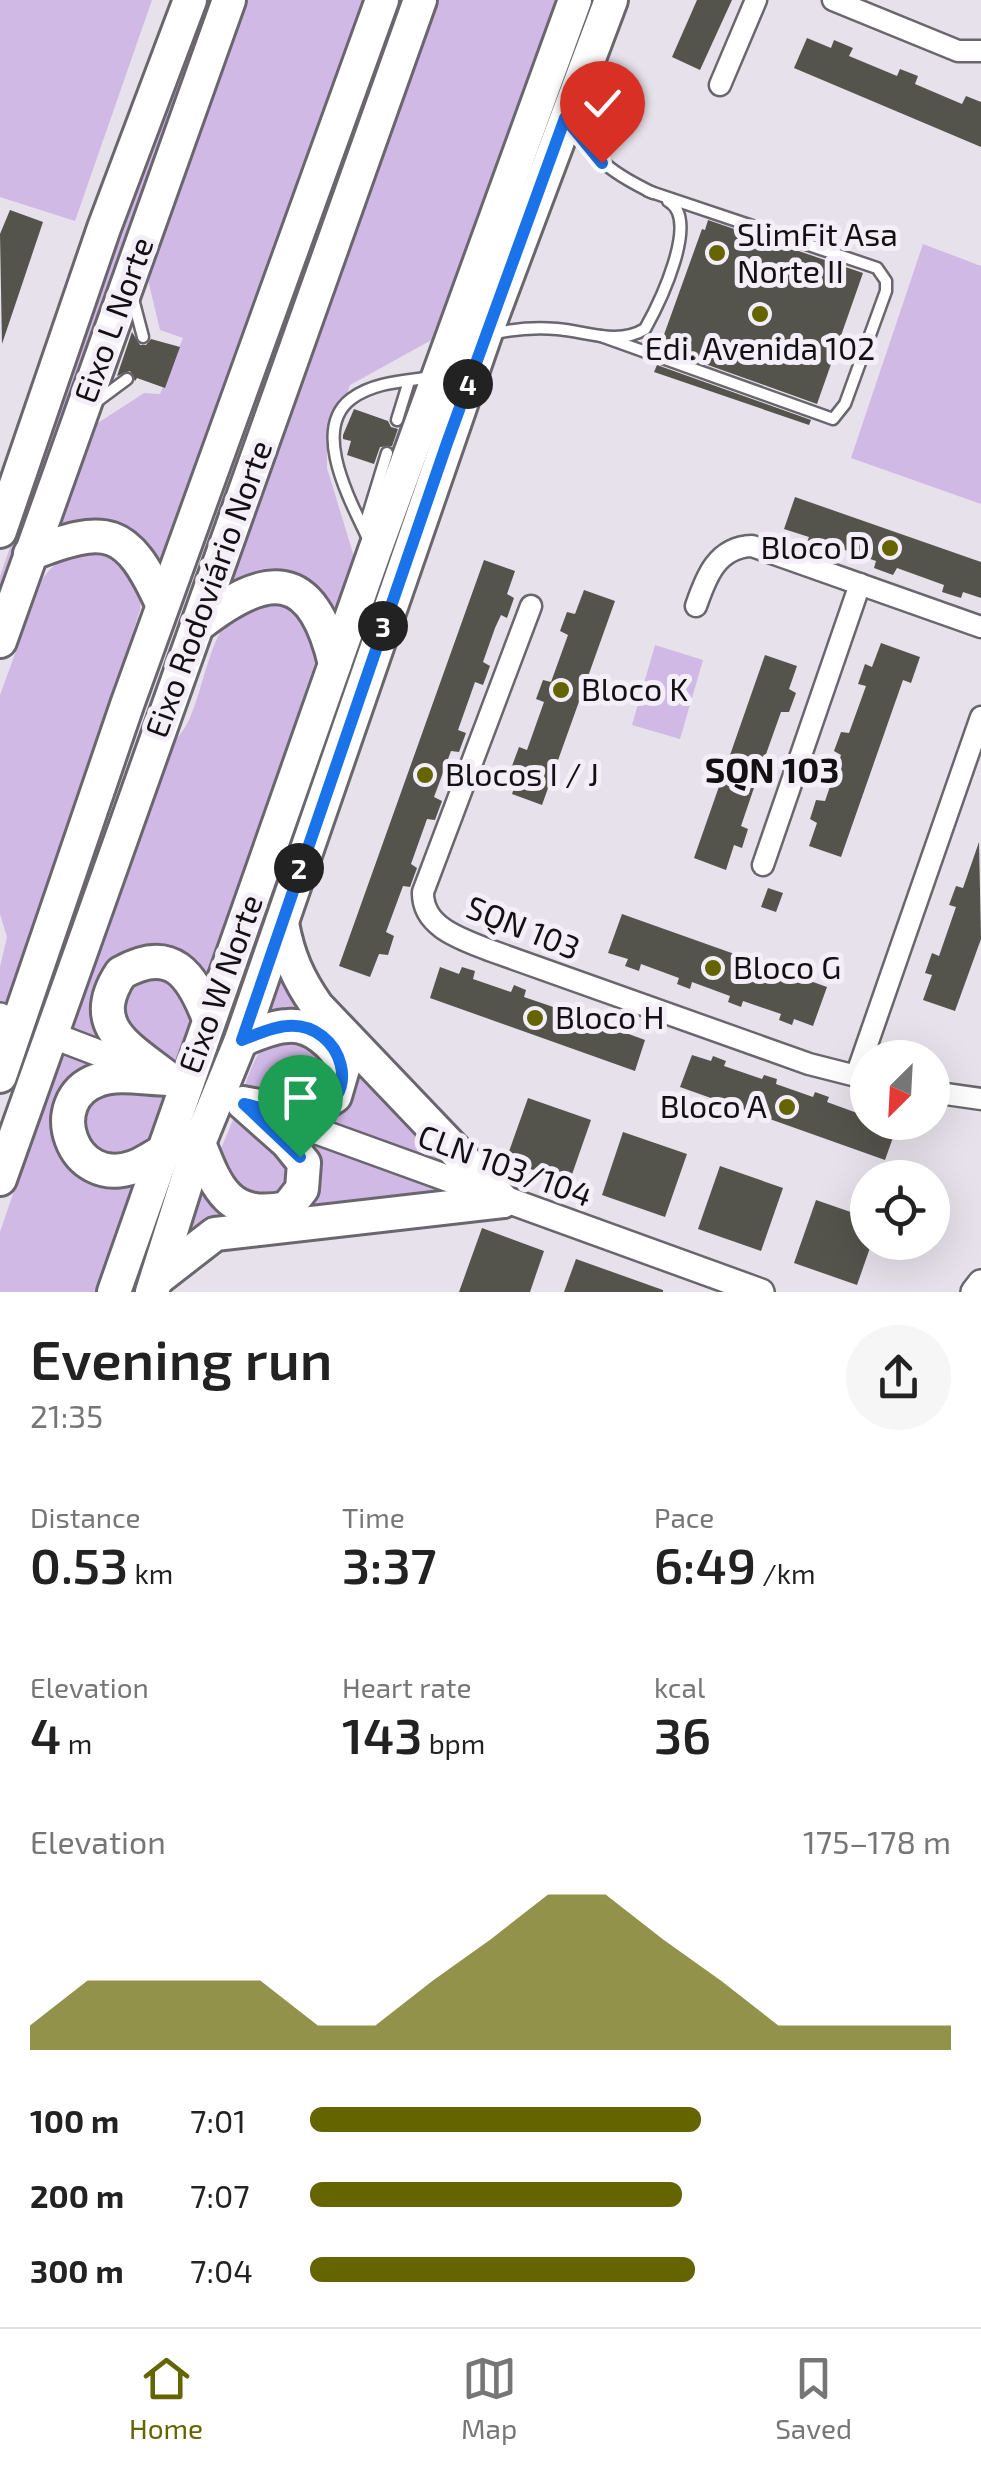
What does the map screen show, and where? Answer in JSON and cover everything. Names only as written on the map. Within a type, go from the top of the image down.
[{"type":"main road","name":"Eixo L Norte","points":[[0,531],[104,228],[190,0]]},
{"type":"main road","name":"Eixo L Norte","points":[[0,640],[229,0]]},
{"type":"main road","name":"Eixo Rodoviário Norte","points":[[0,1076],[162,604],[382,0]]},
{"type":"main road","name":"Eixo Rodoviário Norte","points":[[0,1179],[420,0]]},
{"type":"main road","name":"Eixo W Norte","points":[[114,1292],[336,664],[369,541],[424,379],[575,0]]},
{"type":"main road","name":"Eixo W Norte","points":[[154,1286],[199,1143],[242,1040],[485,335],[611,0]]},
{"type":"main road","points":[[30,554],[73,537],[113,538],[137,556],[162,604]]},
{"type":"main road","points":[[196,626],[245,593],[268,586],[288,588],[310,600],[329,636],[336,664]]},
{"type":"main road","points":[[281,920],[297,978],[317,1006],[503,1201]]},
{"type":"main road","points":[[174,1081],[126,1046],[107,1017],[105,1005],[121,973],[145,962],[174,966],[196,986],[209,1020]]},
{"type":"main road","points":[[236,1101],[306,1115],[335,1096],[344,1065],[334,1048],[319,1035],[302,1028],[288,1026],[242,1040]]},
{"type":"main road","points":[[162,1152],[133,1168],[102,1170],[78,1156],[70,1140],[68,1123],[82,1089],[99,1079],[174,1081]]},
{"type":"main road","points":[[199,1143],[219,1190],[233,1202],[257,1211],[287,1208],[302,1189],[304,1163],[287,1142],[236,1101]]},
{"type":"main road","points":[[154,1286],[215,1234],[503,1201]]},
{"type":"street","points":[[720,85],[756,0]]},
{"type":"street","points":[[834,0],[958,52],[981,50]]},
{"type":"street","points":[[696,606],[706,577],[724,554],[736,546],[752,546],[981,627]]},
{"type":"street","points":[[763,865],[860,584]]},
{"type":"street","name":"SQN 103","points":[[530,606],[423,892],[426,911],[436,924],[453,935],[489,950],[810,1064],[850,1074]]},
{"type":"street","name":"SQN 103","points":[[874,1040],[981,717]]},
{"type":"street","points":[[62,1040],[174,1081]]},
{"type":"street","points":[[950,1095],[981,1101]]},
{"type":"street","name":"CLN 103/104","points":[[236,1101],[760,1292]]},
{"type":"street","points":[[974,1292],[981,1283]]},
{"type":"lane","points":[[485,335],[529,328],[622,338],[645,329],[676,256],[683,226],[675,205],[618,177],[565,118]]},
{"type":"lane","points":[[601,336],[833,420],[845,404],[886,292],[886,281],[877,268],[648,191]]},
{"type":"lane","points":[[128,280],[143,336]]},
{"type":"lane","points":[[80,415],[127,379]]},
{"type":"lane","points":[[397,420],[424,379]]},
{"type":"lane","points":[[369,541],[337,468],[332,442],[334,425],[353,397],[377,387],[424,379]]},
{"type":"lane","points":[[369,541],[387,453]]},
{"type":"shaded area","points":[[0,0],[152,0],[75,221],[0,197]]},
{"type":"shaded area","points":[[204,0],[218,0],[0,612],[0,576]]},
{"type":"shaded area","points":[[239,0],[370,0],[159,587],[151,566],[53,540],[84,432],[144,393],[160,394],[183,338],[160,330],[145,267]]},
{"type":"shaded area","points":[[437,0],[575,0],[446,332],[350,385],[327,450],[327,468],[358,570],[338,635],[334,616],[225,591]]},
{"type":"shaded area","points":[[923,244],[981,266],[981,504],[851,458]]},
{"type":"shaded area","points":[[98,548],[130,572],[139,590],[140,610],[51,891],[8,1012],[0,1009],[0,967],[7,937],[0,914],[0,695],[42,580],[60,561]]},
{"type":"shaded area","points":[[248,600],[294,601],[320,647],[277,776],[271,824],[207,1000],[203,988],[127,966],[114,1047],[68,1034],[171,746],[189,720],[217,639],[235,611]]},
{"type":"shaded area","points":[[655,645],[703,660],[680,739],[632,725]]},
{"type":"shaded area","points":[[280,952],[463,1175],[303,1119],[347,1059],[264,1025]]},
{"type":"shaded area","points":[[170,975],[194,1016],[176,1072],[122,1034],[126,983]]},
{"type":"shaded area","points":[[303,1034],[326,1069],[324,1085],[312,1107],[244,1088],[263,1048],[278,1039]]},
{"type":"shaded area","points":[[61,1053],[112,1070],[61,1129],[139,1172],[107,1292],[0,1292],[0,1232]]},
{"type":"shaded area","points":[[102,1087],[168,1092],[146,1148],[95,1160],[78,1108]]},
{"type":"shaded area","points":[[235,1115],[290,1165],[285,1198],[247,1200],[217,1158]]},
{"type":"shaded area","points":[[306,1138],[452,1191],[172,1259],[205,1166],[279,1214]]},
{"type":"building","points":[[697,0],[732,0],[700,70],[672,57]]},
{"type":"building","points":[[807,38],[831,48],[834,40],[853,48],[849,56],[897,76],[900,69],[918,76],[915,84],[962,104],[966,96],[981,102],[981,147],[794,68]]},
{"type":"building","points":[[10,210],[43,222],[2,344],[0,234]]},
{"type":"building","name":"Edi. Avenida 102","points":[[708,220],[863,273],[817,404],[663,349],[661,343]]},
{"type":"building","points":[[132,332],[140,345],[151,339],[180,347],[165,388],[137,378],[135,381],[130,371],[117,376]]},
{"type":"building","points":[[657,365],[811,420],[809,425],[654,372]]},
{"type":"building","points":[[354,409],[388,421],[398,429],[392,446],[380,447],[374,464],[347,455],[351,441],[343,439],[343,435]]},
{"type":"building","name":"Bloco D","points":[[795,497],[981,562],[981,598],[963,592],[961,598],[942,592],[944,585],[897,568],[893,575],[874,568],[876,561],[828,544],[825,551],[806,545],[809,537],[784,529]]},
{"type":"building","name":"Blocos I / J","points":[[484,560],[515,571],[507,594],[514,598],[507,618],[501,615],[495,628],[483,662],[490,666],[483,685],[475,682],[458,730],[466,733],[459,752],[451,751],[434,797],[442,801],[435,820],[427,819],[411,864],[417,868],[410,887],[403,886],[386,932],[394,936],[388,955],[379,954],[370,977],[339,966]]},
{"type":"building","name":"Bloco K","points":[[584,590],[615,601],[542,805],[512,794],[520,770],[512,766],[519,747],[527,750],[544,702],[536,699],[543,680],[551,682],[568,635],[560,631],[567,612],[575,614]]},
{"type":"building","points":[[881,643],[920,657],[911,683],[903,680],[841,857],[809,846],[817,823],[810,819],[816,800],[825,801],[841,755],[834,751],[841,732],[849,733],[866,686],[858,684],[865,664],[872,667]]},
{"type":"building","points":[[765,655],[797,666],[789,689],[796,693],[789,712],[781,712],[765,757],[772,761],[765,780],[757,779],[741,826],[748,829],[742,848],[734,845],[726,870],[694,858]]},
{"type":"building","points":[[979,842],[981,939],[955,1011],[923,1000],[932,975],[925,973],[932,953],[939,956],[956,907],[949,905],[956,886],[963,888]]},
{"type":"building","points":[[768,888],[783,893],[776,912],[761,907]]},
{"type":"building","name":"Bloco G","points":[[622,914],[827,987],[813,1026],[794,1019],[792,1025],[779,1020],[781,1014],[743,1001],[741,1007],[728,1002],[730,996],[692,982],[690,989],[677,984],[679,978],[641,964],[639,971],[625,966],[628,959],[608,953]]},
{"type":"building","name":"Bloco H","points":[[440,967],[459,974],[462,967],[475,971],[473,979],[511,992],[514,985],[526,990],[524,997],[562,1010],[565,1003],[578,1008],[575,1015],[613,1029],[616,1021],[629,1026],[626,1033],[645,1040],[635,1071],[430,998]]},
{"type":"building","name":"Bloco A","points":[[692,1055],[711,1061],[713,1056],[726,1061],[724,1066],[762,1079],[764,1075],[777,1079],[776,1084],[813,1097],[815,1092],[829,1097],[827,1102],[850,1110],[850,1140],[892,1140],[885,1160],[680,1087]]},
{"type":"building","name":"Bloco A","points":[[528,1098],[591,1120],[569,1183],[506,1160]]},
{"type":"building","points":[[623,1132],[687,1154],[665,1217],[602,1195]]},
{"type":"building","points":[[720,1166],[783,1188],[761,1251],[698,1229]]},
{"type":"building","points":[[816,1200],[850,1212],[850,1260],[866,1260],[857,1285],[794,1263]]},
{"type":"building","points":[[482,1228],[544,1251],[530,1292],[459,1292]]},
{"type":"building","points":[[576,1259],[663,1290],[663,1292],[564,1292]]},
{"type":"place","name":"SlimFit Asa Norte II","points":[[717,253]]},
{"type":"place","name":"Edi. Avenida 102","points":[[760,314]]},
{"type":"place","name":"Bloco D","points":[[890,548]]},
{"type":"place","name":"Bloco K","points":[[561,690]]},
{"type":"place","name":"Blocos I / J","points":[[425,775]]},
{"type":"place","name":"Bloco G","points":[[713,968]]},
{"type":"place","name":"Bloco H","points":[[535,1018]]},
{"type":"place","name":"Bloco A","points":[[787,1107]]},
{"type":"district","name":"SQN 103","points":[[772,771]]},
{"type":"route","points":[[300,1157],[244,1104],[294,1115],[322,1108],[340,1087],[344,1075],[341,1058],[319,1035],[302,1028],[288,1026],[242,1040],[447,443],[565,118],[602,163]]}]
